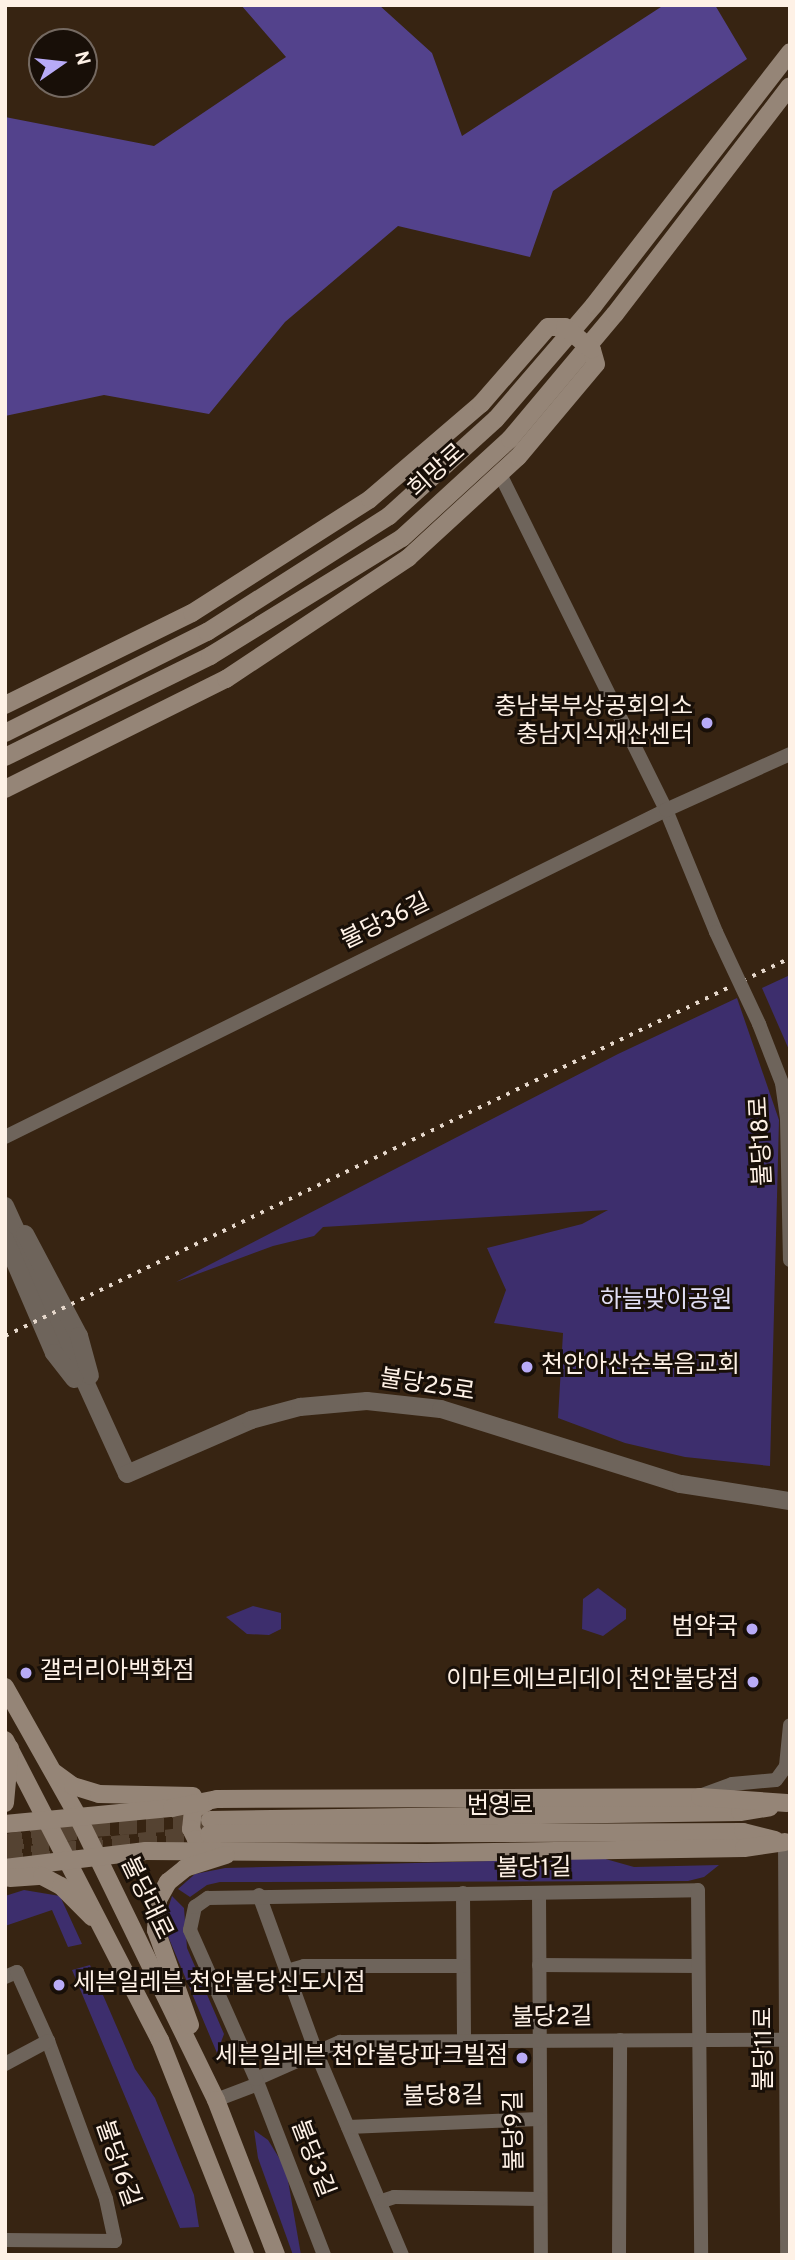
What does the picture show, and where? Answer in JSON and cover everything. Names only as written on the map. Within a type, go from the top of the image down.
[{"type":"main road","points":[[5,733],[206,632],[388,516],[496,419],[594,305],[790,52]]},
{"type":"main road","name":"희망로","points":[[5,757],[210,656],[402,538],[510,439],[615,314],[790,86]]},
{"type":"main road","points":[[5,705],[192,613],[370,499],[481,404],[548,327],[565,327],[592,350],[596,364],[500,474],[408,558],[226,679],[5,789]]},
{"type":"main road","name":"불당대로","points":[[5,1687],[77,1815],[216,2100],[276,2255]]},
{"type":"main road","points":[[5,1803],[8,1744]]},
{"type":"main road","name":"불당대로","points":[[8,1744],[115,1949],[171,2066],[245,2255]]},
{"type":"main road","points":[[51,1768],[61,1779],[99,1794],[217,1799],[699,1797],[788,1803]]},
{"type":"main road","points":[[5,1824],[172,1808],[217,1799]]},
{"type":"main road","points":[[212,1835],[196,1839],[190,1822],[199,1805],[217,1799]]},
{"type":"main road","name":"번영로","points":[[212,1835],[740,1812],[788,1803]]},
{"type":"main road","name":"번영로","points":[[212,1835],[743,1832],[787,1842]]},
{"type":"main road","points":[[5,1868],[212,1835],[235,1852]]},
{"type":"main road","points":[[198,2063],[193,2033],[156,1930],[158,1900],[168,1882],[185,1868],[235,1852],[482,1853],[744,1848],[787,1842]]},
{"type":"main road","points":[[5,1880],[41,1876],[61,1886],[115,1949]]},
{"type":"street","name":"불당18로","points":[[500,474],[666,810],[782,1083],[787,1119],[790,1259]]},
{"type":"street","name":"불당36길","points":[[5,1137],[666,810],[790,754]]},
{"type":"street","points":[[5,1205],[97,1411]]},
{"type":"street","points":[[5,1239],[54,1353],[97,1411]]},
{"type":"street","name":"불당25로","points":[[97,1411],[127,1474],[251,1420],[300,1407],[367,1401],[441,1409],[681,1484],[790,1501]]},
{"type":"street","points":[[699,1797],[732,1784],[776,1780],[786,1766],[790,1725]]},
{"type":"street","name":"불당11로","points":[[787,1842],[787,2255]]},
{"type":"street","name":"불당1길","points":[[257,2081],[190,1930],[190,1919],[195,1907],[208,1898],[258,1895],[698,1890],[701,2255]]},
{"type":"street","points":[[463,1893],[464,2041]]},
{"type":"street","name":"불당9길","points":[[540,1893],[537,2042],[541,2255]]},
{"type":"street","points":[[258,1895],[317,2054],[382,2201],[402,2255]]},
{"type":"street","points":[[538,1965],[698,1966]]},
{"type":"street","points":[[287,1971],[304,1966],[463,1966]]},
{"type":"street","name":"불당16길","points":[[6,2236],[115,2241],[106,2199],[48,2041],[18,1973]]},
{"type":"street","points":[[619,2255],[620,2040]]},
{"type":"street","name":"불당2길","points":[[216,2100],[340,2042],[789,2040]]},
{"type":"street","points":[[5,2064],[48,2041]]},
{"type":"street","name":"불당3길","points":[[257,2081],[324,2255]]},
{"type":"street","name":"불당8길","points":[[348,2127],[361,2123],[539,2119]]},
{"type":"street","points":[[382,2201],[394,2197],[540,2199]]},
{"type":"green space","points":[[790,975],[790,1052],[762,988]]},
{"type":"green space","name":"하늘맞이공원","points":[[737,998],[779,1120],[770,1466],[685,1457],[625,1443],[558,1418],[563,1333],[494,1323],[506,1290],[487,1248],[582,1224],[608,1210],[323,1227],[314,1236],[273,1246],[176,1282],[618,1054]]},
{"type":"green space","points":[[598,1588],[626,1609],[626,1619],[603,1636],[582,1629],[583,1599]]},
{"type":"green space","points":[[253,1606],[281,1613],[281,1629],[269,1635],[247,1634],[226,1617]]},
{"type":"green space","points":[[602,1858],[634,1867],[719,1865],[704,1877],[688,1881],[220,1882],[207,1885],[190,1897],[178,1889],[195,1874],[225,1868]]},
{"type":"green space","points":[[24,1890],[60,1896],[82,1944],[68,1947],[52,1910],[5,1926],[5,1896]]},
{"type":"green space","points":[[172,1896],[184,1908],[187,1948],[224,2034],[217,2053],[167,1934],[164,1921]]},
{"type":"green space","points":[[90,1965],[135,2069],[155,2098],[194,2195],[199,2227],[180,2228],[72,1970]]},
{"type":"green space","points":[[254,2130],[268,2140],[286,2169],[301,2255],[293,2255],[258,2158]]},
{"type":"shaded area","points":[[241,5],[379,5],[432,53],[462,136],[664,5],[715,5],[747,59],[553,191],[530,257],[398,226],[285,322],[209,414],[104,395],[5,416],[5,117],[154,146],[286,57]]},
{"type":"tunnel","points":[[5,1843],[92,1828],[207,1820]]},
{"type":"tunnel","points":[[5,1858],[207,1834]]},
{"type":"railway","points":[[5,1336],[790,958]]},
{"type":"place","name":"충남북부상공회의소 충남지식재산센터","points":[[707,723]]},
{"type":"place","name":"천안아산순복음교회","points":[[527,1367]]},
{"type":"place","name":"범약국","points":[[752,1629]]},
{"type":"place","name":"갤러리아백화점","points":[[26,1673]]},
{"type":"place","name":"이마트에브리데이 천안불당점","points":[[753,1682]]},
{"type":"place","name":"세븐일레븐 천안불당신도시점","points":[[59,1985]]},
{"type":"place","name":"세븐일레븐 천안불당파크빌점","points":[[522,2058]]}]
